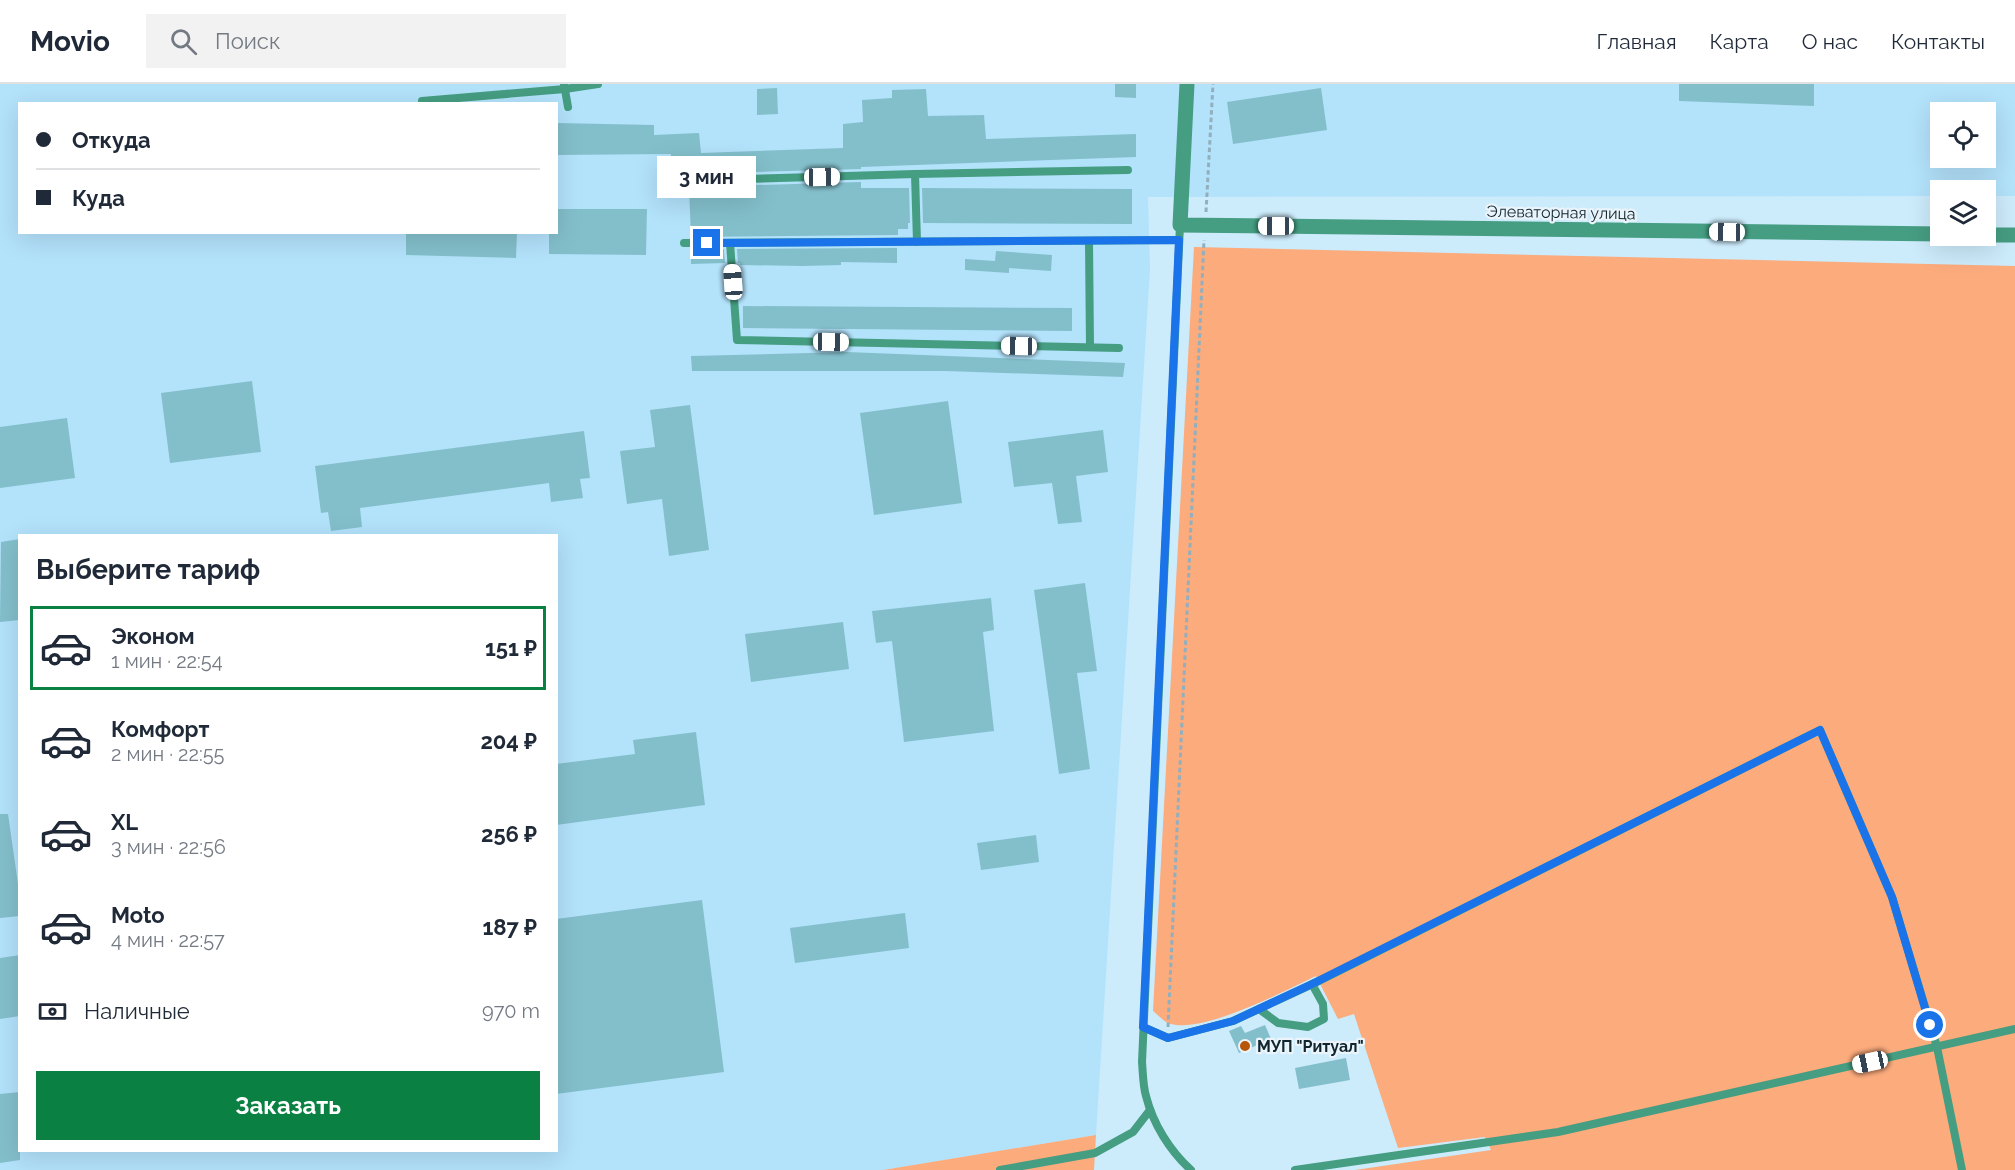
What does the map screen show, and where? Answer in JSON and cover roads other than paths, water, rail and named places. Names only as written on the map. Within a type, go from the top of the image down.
[{"type":"street","points":[[1180,233],[1187,84]]},
{"type":"street","name":"Элеваторная улица","points":[[1180,233],[1205,226],[1930,234]]},
{"type":"street","points":[[1996,235],[2015,235]]},
{"type":"lane","points":[[422,101],[598,84]]},
{"type":"lane","points":[[565,87],[568,107]]},
{"type":"lane","points":[[681,181],[1128,170]]},
{"type":"lane","points":[[915,174],[917,242]]},
{"type":"lane","points":[[684,243],[1089,241],[1180,233],[1142,1062],[1145,1094],[1150,1110],[1173,1152],[1191,1170]]},
{"type":"lane","points":[[1089,241],[1090,347]]},
{"type":"lane","points":[[730,243],[736,340],[1119,348]]},
{"type":"lane","points":[[1143,1027],[1168,1038],[1233,1021],[1312,984],[1820,730],[1892,897],[1937,1047],[1962,1170]]},
{"type":"lane","points":[[1259,1009],[1278,1023],[1308,1027],[1324,1019],[1323,1004],[1312,984]]},
{"type":"lane","points":[[1295,1170],[1558,1132],[2015,1029]]},
{"type":"lane","points":[[1000,1170],[1095,1153],[1133,1132],[1150,1110]]},
{"type":"place","name":"МУП \"Ритуал\"","points":[[1245,1046]]}]
